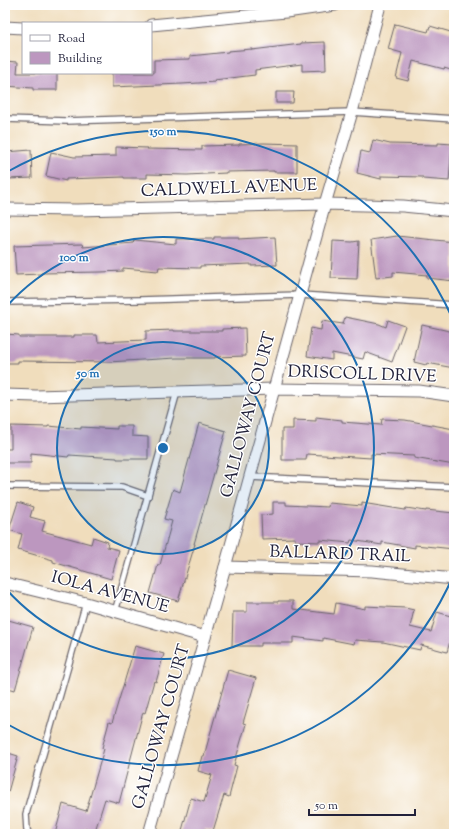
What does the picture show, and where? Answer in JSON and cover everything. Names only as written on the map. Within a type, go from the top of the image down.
[{"type":"street","points":[[152,26],[286,12],[335,5]]},
{"type":"street","name":"GALLOWAY COURT","points":[[149,834],[225,568],[325,204],[352,112],[380,5]]},
{"type":"street","points":[[5,27],[22,28]]},
{"type":"street","name":"CALDWELL AVENUE","points":[[5,209],[77,210],[325,204],[403,206],[454,211]]},
{"type":"street","name":"DRISCOLL DRIVE","points":[[5,395],[36,396],[274,389],[346,389],[419,391],[454,396]]},
{"type":"street","name":"BALLARD TRAIL","points":[[225,568],[372,571],[454,579]]},
{"type":"street","name":"IOLA AVENUE","points":[[5,583],[86,603],[205,637]]},
{"type":"lane","points":[[5,119],[66,121],[352,112],[454,119]]},
{"type":"lane","points":[[5,302],[148,300],[300,294],[454,305]]},
{"type":"lane","points":[[116,612],[177,392]]},
{"type":"lane","points":[[250,477],[454,488]]},
{"type":"lane","points":[[5,486],[122,487],[148,496]]},
{"type":"lane","points":[[30,834],[27,830],[26,814],[86,603]]},
{"type":"building","points":[[395,24],[428,32],[430,26],[454,33],[454,71],[413,61],[408,81],[396,78],[402,53],[388,49]]},
{"type":"building","points":[[325,42],[326,70],[302,71],[302,64],[255,70],[255,75],[214,80],[215,82],[112,87],[112,74],[154,73],[154,60],[190,59],[190,56],[228,51],[252,50],[301,43]]},
{"type":"building","points":[[5,61],[18,62],[17,73],[57,74],[57,90],[33,90],[33,88],[5,86]]},
{"type":"building","points":[[276,92],[294,92],[293,103],[276,103]]},
{"type":"building","points":[[373,140],[390,144],[452,144],[449,181],[423,179],[423,177],[381,176],[381,179],[357,173],[361,151],[370,153]]},
{"type":"building","points":[[264,143],[297,144],[297,172],[226,172],[187,175],[147,174],[147,178],[124,177],[66,179],[66,181],[46,176],[51,152],[74,157],[116,156],[116,147],[202,150],[202,146]]},
{"type":"building","points":[[31,150],[32,178],[8,179],[6,152]]},
{"type":"building","points":[[397,236],[454,242],[454,281],[427,278],[427,275],[393,272],[393,276],[376,278],[371,240]]},
{"type":"building","points":[[214,237],[238,237],[238,239],[275,237],[277,265],[251,266],[251,264],[200,266],[200,268],[159,267],[158,271],[123,268],[123,271],[16,275],[14,246],[82,244],[83,247],[133,243],[134,240],[176,244],[176,239],[214,239]]},
{"type":"building","points":[[333,241],[359,241],[357,279],[331,278]]},
{"type":"building","points":[[345,317],[379,324],[386,327],[388,320],[405,326],[392,362],[365,352],[363,359],[332,353],[332,360],[307,356],[311,328],[321,330],[322,321],[343,324]]},
{"type":"building","points":[[422,325],[454,332],[454,368],[414,362]]},
{"type":"building","points":[[245,328],[246,356],[108,362],[18,361],[18,363],[5,363],[5,334],[19,335],[19,337],[74,337],[74,335],[97,335],[98,342],[146,340],[146,331],[222,331],[222,329]]},
{"type":"building","points":[[316,417],[342,420],[342,422],[381,425],[382,419],[405,420],[454,429],[454,465],[414,458],[414,456],[371,454],[371,458],[307,454],[306,460],[282,460],[282,429],[293,429],[293,420],[316,421]]},
{"type":"building","points":[[199,423],[226,431],[178,601],[150,593],[158,565],[160,565],[172,521],[164,519],[173,489],[180,492]]},
{"type":"building","points":[[11,426],[117,429],[117,426],[132,426],[132,436],[148,437],[148,459],[117,459],[69,455],[68,457],[31,453],[31,463],[5,463],[5,449],[11,449]]},
{"type":"building","points":[[18,502],[33,507],[30,517],[45,521],[42,531],[91,544],[93,537],[108,542],[107,547],[119,550],[111,579],[18,550],[22,534],[9,530]]},
{"type":"building","points":[[273,502],[286,502],[286,505],[328,507],[329,503],[362,506],[362,503],[405,510],[406,508],[454,513],[454,549],[415,545],[415,548],[382,542],[382,545],[351,540],[350,543],[320,540],[320,542],[295,541],[295,538],[262,539],[261,515],[273,514]]},
{"type":"building","points":[[293,601],[293,609],[334,614],[336,603],[365,609],[365,606],[405,608],[414,610],[410,627],[431,632],[437,612],[454,617],[454,627],[447,652],[421,645],[420,650],[383,642],[355,640],[354,644],[323,638],[323,641],[293,637],[293,643],[261,643],[261,646],[232,646],[233,612],[247,612],[247,602]]},
{"type":"building","points":[[5,619],[33,627],[15,690],[5,687]]},
{"type":"building","points":[[135,646],[164,654],[156,682],[154,681],[145,713],[143,712],[119,803],[105,799],[95,831],[86,828],[85,834],[55,834],[63,804],[86,811],[104,749],[102,748],[109,722],[112,723]]},
{"type":"building","points":[[228,670],[256,678],[243,723],[246,724],[234,765],[237,766],[229,797],[224,795],[213,831],[205,829],[204,834],[181,834],[191,798],[204,802],[212,775],[198,771],[202,756],[204,756]]},
{"type":"building","points":[[5,752],[18,756],[8,792],[5,791]]}]
